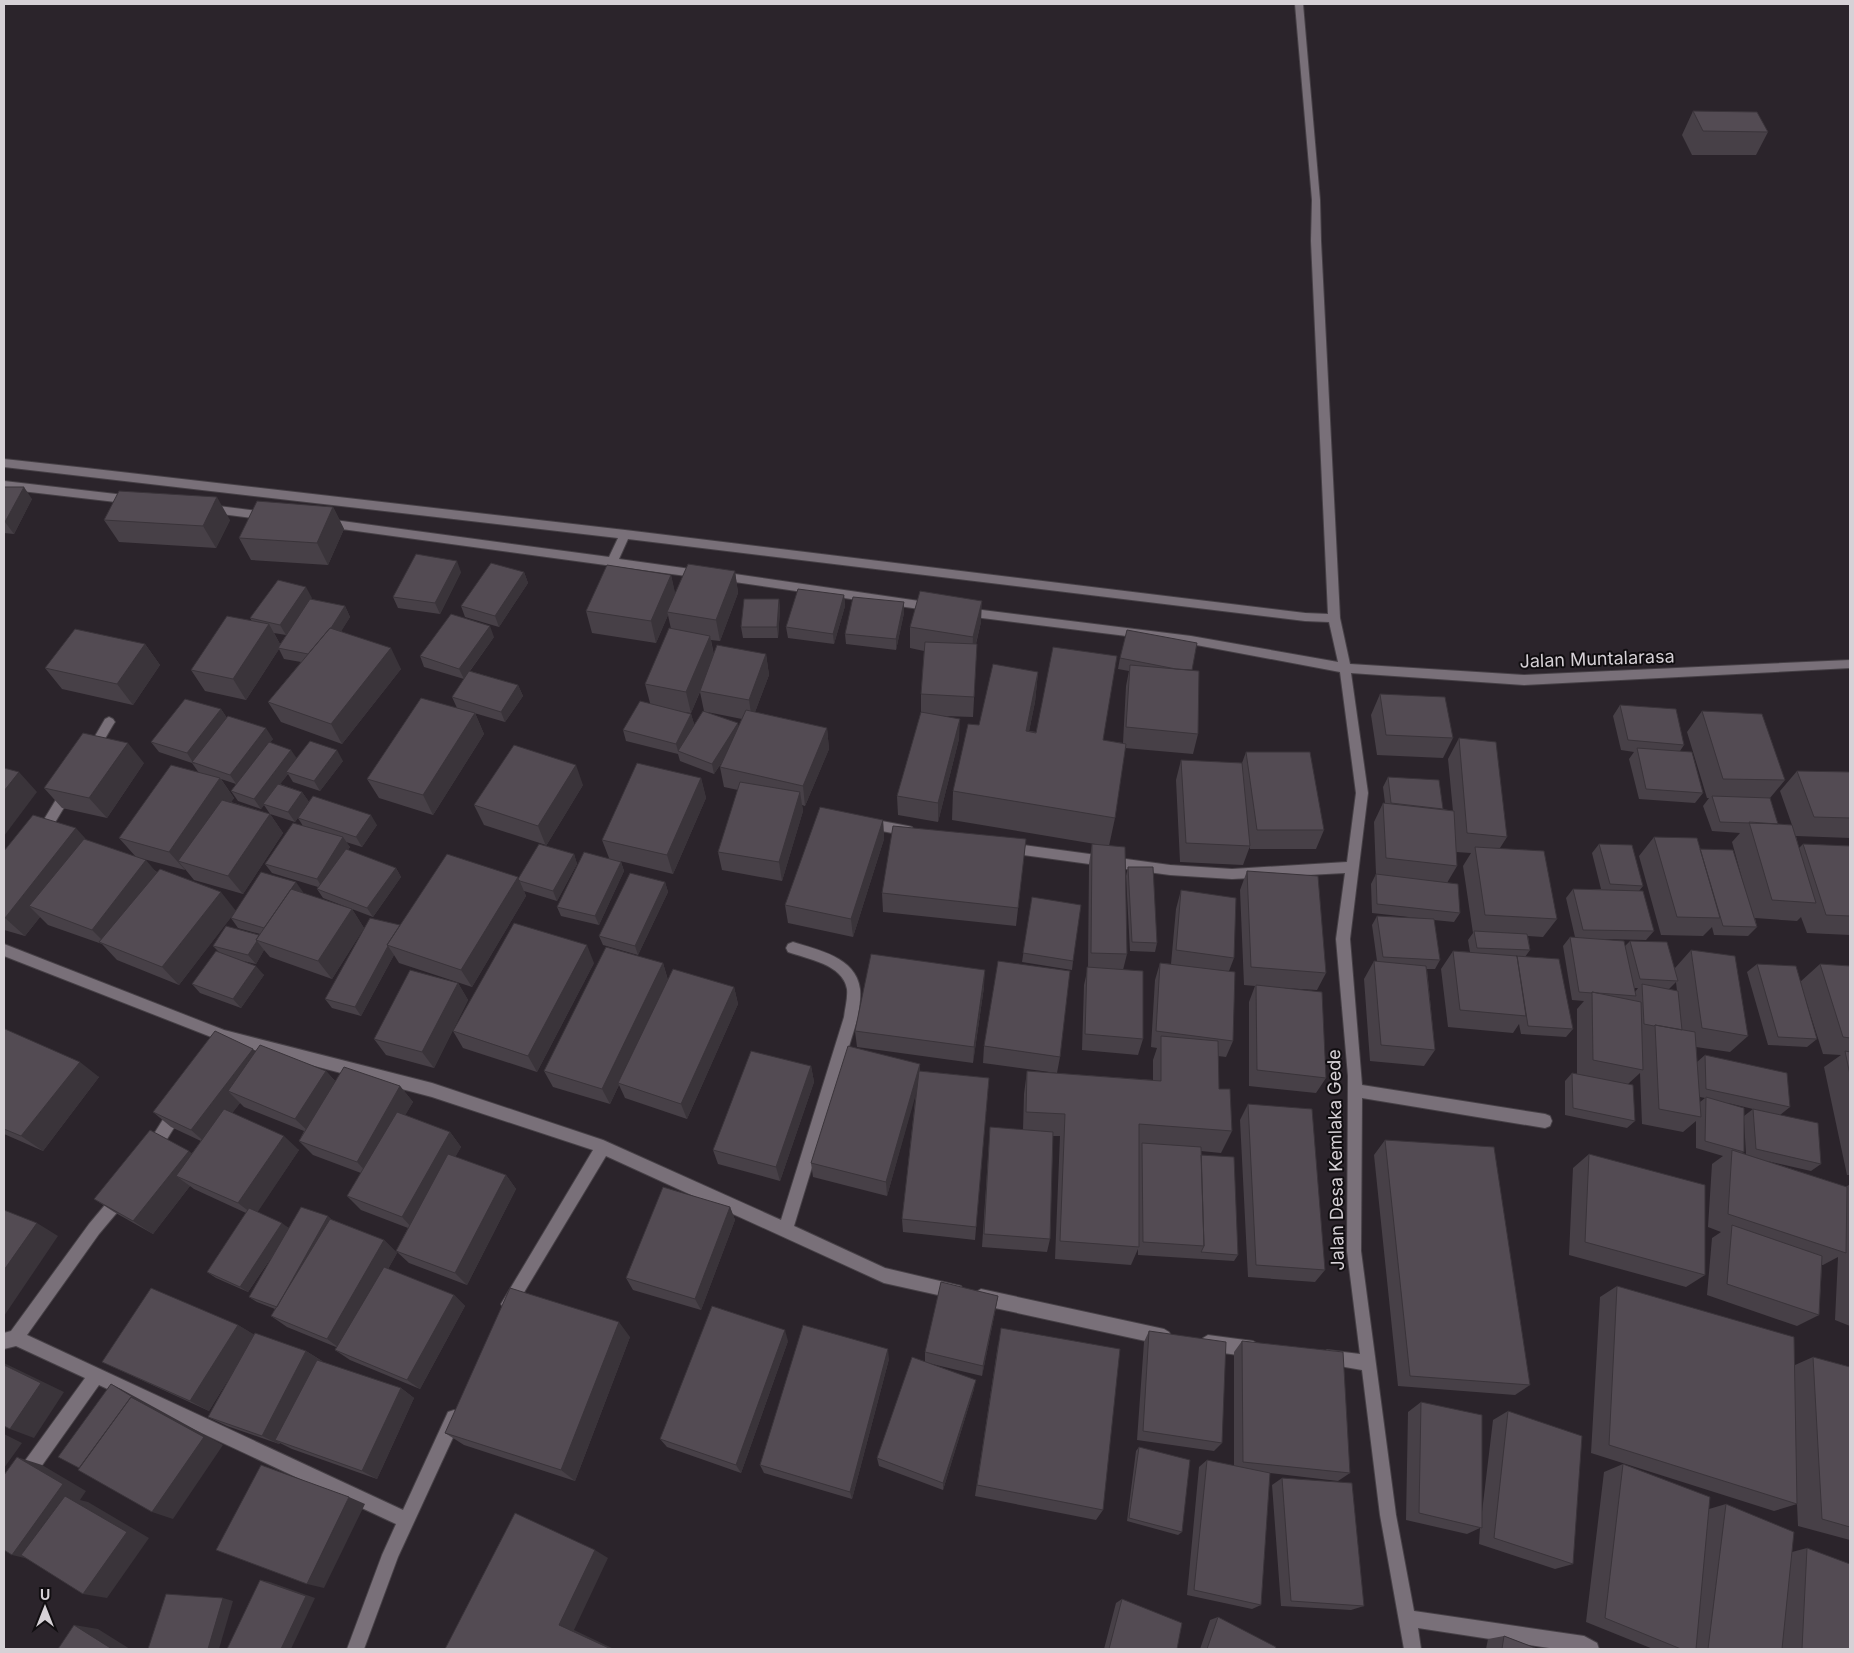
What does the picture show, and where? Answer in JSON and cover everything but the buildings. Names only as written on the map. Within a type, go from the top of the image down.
[{"type":"street","name":"Jalan Desa Kemlaka Gede","points":[[1298,4],[1316,200],[1316,241],[1335,624],[1344,665],[1362,793],[1343,939],[1355,1090],[1354,1251],[1388,1515],[1413,1649]]},
{"type":"street","points":[[4,463],[1295,616],[1335,624]]},
{"type":"street","points":[[116,497],[129,478]]},
{"type":"street","points":[[4,486],[116,497],[145,502]]},
{"type":"street","points":[[194,507],[282,518]]},
{"type":"street","name":"Jalan Muntalarasa","points":[[312,521],[614,560],[951,610],[1191,640],[1344,665],[1524,680],[1788,669],[1850,664]]},
{"type":"street","points":[[614,560],[623,537]]},
{"type":"street","points":[[84,763],[109,722]]},
{"type":"street","points":[[33,845],[75,780]]},
{"type":"street","points":[[855,821],[921,834]]},
{"type":"street","points":[[996,846],[1170,870],[1232,874],[1352,867]]},
{"type":"street","points":[[786,1230],[851,1017],[854,987],[849,974],[840,966],[793,948]]},
{"type":"street","points":[[4,950],[224,1036],[432,1090],[603,1147],[884,1275],[1149,1336],[1268,1350]]},
{"type":"street","points":[[213,1052],[224,1036]]},
{"type":"street","points":[[1355,1090],[1545,1121]]},
{"type":"street","points":[[142,1166],[183,1101]]},
{"type":"street","points":[[500,1321],[603,1147]]},
{"type":"street","points":[[126,1190],[10,1340],[96,1376],[406,1520]]},
{"type":"street","points":[[1318,1357],[1367,1363]]},
{"type":"street","points":[[16,1488],[96,1376]]},
{"type":"street","points":[[356,1649],[390,1555],[462,1401]]},
{"type":"street","points":[[1407,1618],[1584,1645],[1591,1649]]}]
